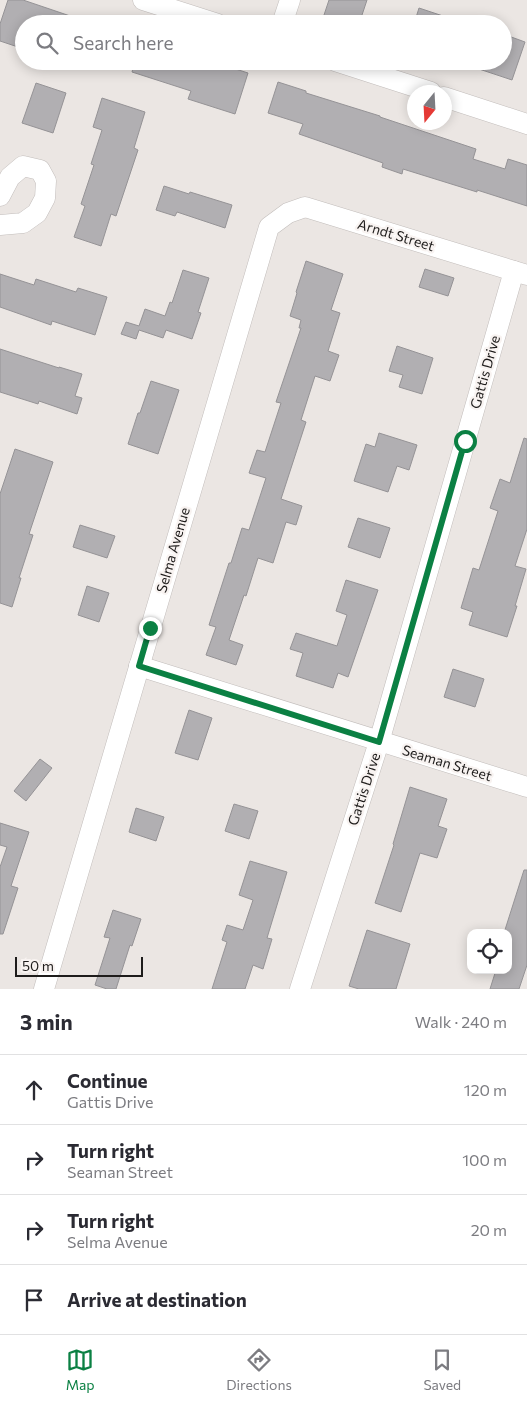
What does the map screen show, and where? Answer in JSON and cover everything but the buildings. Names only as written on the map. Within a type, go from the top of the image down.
[{"type":"street","points":[[142,0],[190,15]]},
{"type":"street","points":[[285,15],[290,0]]},
{"type":"street","points":[[363,70],[409,85]]},
{"type":"street","points":[[452,100],[527,124]]},
{"type":"street","points":[[0,196],[10,177],[23,166],[40,170],[46,181],[45,198],[37,213],[23,223],[0,225]]},
{"type":"street","name":"Arndt Street","points":[[269,227],[288,213],[305,207],[520,273]]},
{"type":"street","name":"Selma Avenue","points":[[44,989],[269,227]]},
{"type":"street","name":"Gattis Drive","points":[[300,989],[379,742],[520,273]]},
{"type":"street","name":"Seaman Street","points":[[139,666],[527,787]]},
{"type":"route","points":[[150,628],[139,666],[379,742],[465,441]]}]
